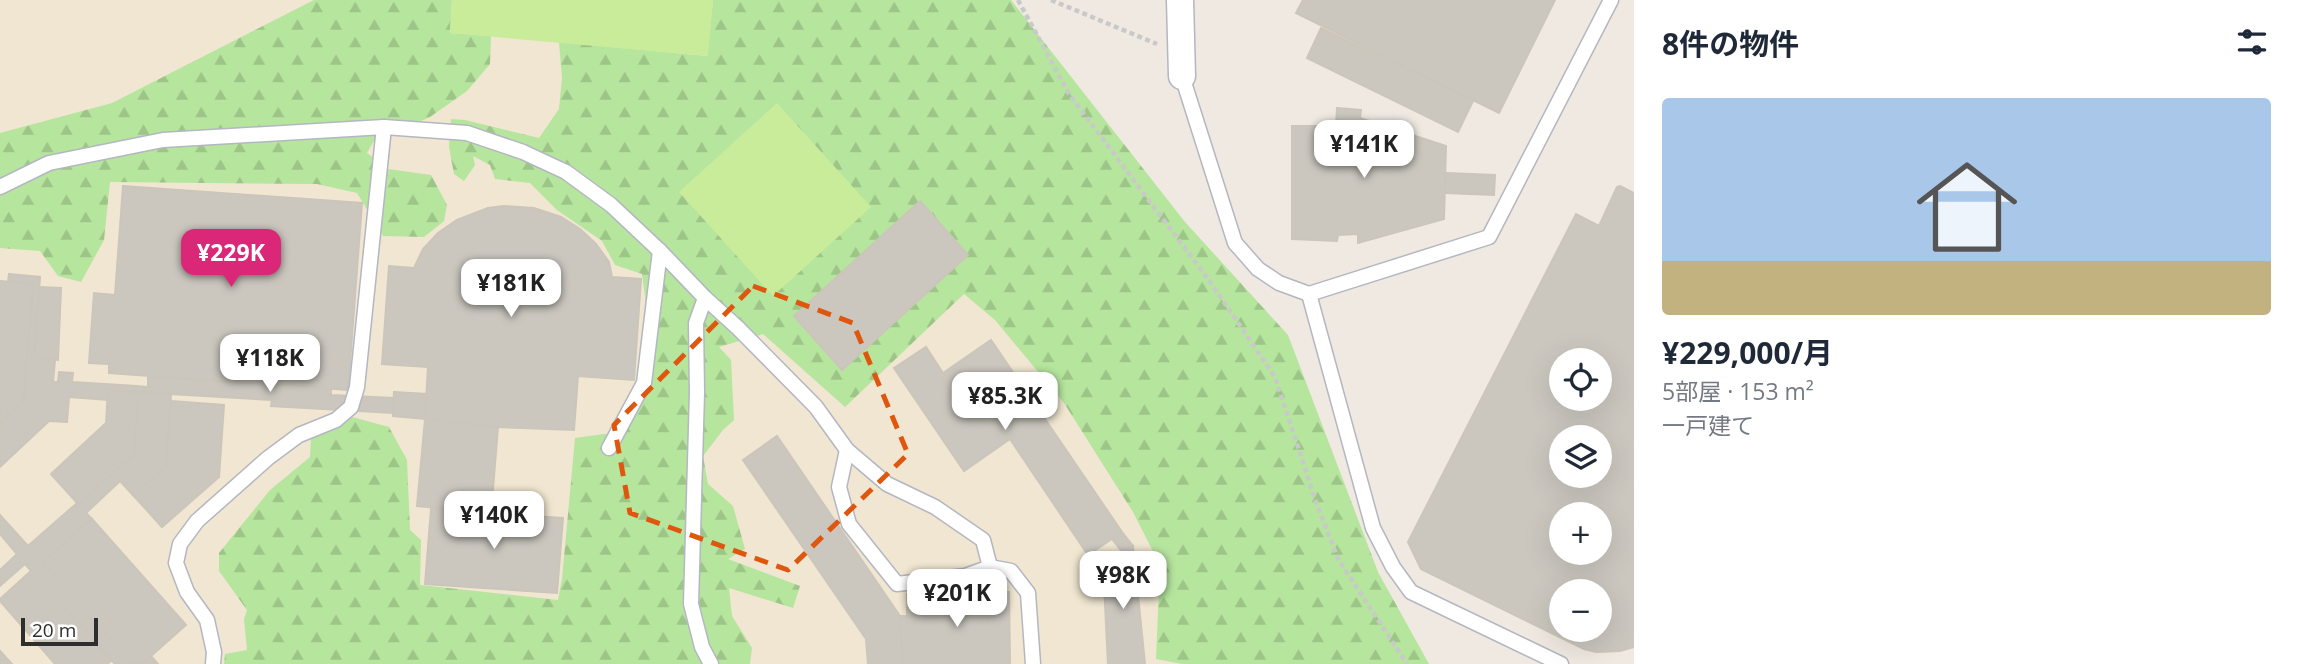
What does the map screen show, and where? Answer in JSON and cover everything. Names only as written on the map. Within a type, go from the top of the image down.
[{"type":"street","points":[[1180,0],[1182,65]]},
{"type":"lane","points":[[1182,65],[1235,243],[1258,269],[1279,283],[1309,295],[1489,237],[1611,0]]},
{"type":"lane","points":[[0,187],[49,163],[163,139],[384,127],[467,133],[523,152],[566,172],[600,197],[660,251],[816,407],[847,450],[887,484],[935,508],[983,540],[990,567]]},
{"type":"lane","points":[[213,664],[214,652],[206,620],[187,592],[176,563],[180,544],[197,521],[268,458],[299,435],[336,420],[351,407],[358,387],[384,127]]},
{"type":"lane","points":[[609,448],[644,383],[660,251]]},
{"type":"lane","points":[[1309,295],[1373,528],[1393,568],[1411,592],[1561,664]]},
{"type":"lane","points":[[705,298],[696,323],[697,392],[691,604],[702,647],[711,664]]},
{"type":"lane","points":[[847,450],[839,487],[849,524],[897,584],[965,576],[990,567],[1011,571],[1028,593],[1033,664]]},
{"type":"path","points":[[1018,0],[1069,94],[1211,283],[1275,377],[1317,506],[1338,559],[1407,664]]},
{"type":"path","points":[[1051,0],[1182,65]]},
{"type":"highlighted area","points":[[753,286],[853,323],[908,454],[788,570],[630,513],[614,425]]},
{"type":"shaded area","points":[[0,0],[991,0],[1391,664],[0,664]]},
{"type":"green space","points":[[314,0],[452,0],[450,33],[491,36],[490,64],[467,91],[430,117],[397,132],[376,137],[367,153],[388,169],[431,175],[447,205],[444,221],[424,237],[383,236],[357,193],[317,184],[110,182],[104,240],[81,282],[58,276],[40,251],[0,248],[0,133],[112,103]]},
{"type":"green space","points":[[452,0],[713,0],[708,56],[450,33]]},
{"type":"green space","points":[[713,0],[1011,0],[1185,222],[1288,335],[1378,572],[1429,664],[1182,664],[1156,659],[1160,565],[1133,512],[1064,403],[995,320],[964,294],[845,407],[763,334],[719,347],[731,360],[734,420],[703,456],[708,484],[733,506],[745,549],[728,559],[800,586],[793,608],[729,588],[732,616],[752,648],[750,664],[224,664],[225,654],[247,650],[244,619],[247,610],[219,571],[219,553],[270,490],[310,457],[311,437],[352,417],[389,427],[407,460],[410,530],[421,540],[420,585],[558,600],[575,438],[611,433],[640,377],[648,319],[642,274],[615,265],[602,241],[557,210],[530,183],[495,179],[490,165],[473,156],[475,165],[464,181],[454,174],[449,147],[451,119],[539,138],[559,109],[562,78],[559,42],[707,56]],"holes":[[[920,201],[968,255],[842,370],[794,316]]]},
{"type":"green space","points":[[777,103],[871,207],[773,296],[679,192]]},
{"type":"building","points":[[1303,0],[1555,0],[1499,113],[1296,13]]},
{"type":"building","points":[[1321,28],[1473,101],[1458,132],[1307,58]]},
{"type":"building","points":[[1337,108],[1361,110],[1360,118],[1446,146],[1444,219],[1358,243],[1358,234],[1338,235],[1337,241],[1292,239],[1292,126],[1336,126]]},
{"type":"building","points":[[1446,173],[1495,175],[1494,195],[1445,193]]},
{"type":"building","points":[[123,186],[362,203],[348,390],[109,373],[109,364],[89,363],[94,293],[115,295]]},
{"type":"building","points":[[1617,187],[1634,193],[1634,647],[1620,651],[1596,652],[1570,642],[1612,642],[1612,579],[1549,579],[1549,632],[1421,569],[1408,542],[1576,214],[1599,226]]},
{"type":"building","points":[[920,201],[968,255],[842,370],[794,316]]},
{"type":"building","points":[[488,208],[534,208],[561,217],[580,229],[596,244],[609,262],[612,277],[641,279],[634,380],[578,376],[574,430],[498,427],[425,419],[428,367],[382,364],[389,266],[414,268],[423,249],[438,233],[457,220]]},
{"type":"building","points":[[9,274],[40,277],[34,358],[55,360],[53,382],[58,382],[59,372],[73,373],[72,382],[136,386],[135,392],[108,390],[108,400],[69,397],[67,422],[49,421],[0,467],[0,422],[23,402],[33,284],[8,282]]},
{"type":"building","points":[[0,281],[33,284],[23,402],[0,422]]},
{"type":"building","points":[[39,287],[61,288],[58,360],[34,358]]},
{"type":"building","points":[[991,340],[1122,532],[1088,555],[1010,439],[964,471],[894,368],[926,347],[943,373]]},
{"type":"building","points":[[148,377],[331,388],[331,395],[394,398],[393,413],[271,406],[272,400],[135,392],[136,386],[148,387]]},
{"type":"building","points":[[108,390],[139,393],[134,454],[79,505],[51,474],[106,423]]},
{"type":"building","points":[[394,392],[427,394],[425,419],[393,416]]},
{"type":"building","points":[[139,393],[171,395],[166,467],[133,495],[120,481],[86,513],[92,519],[43,562],[132,664],[115,664],[25,564],[0,586],[0,570],[17,554],[0,534],[0,515],[28,546],[77,503],[79,505],[134,454]]},
{"type":"building","points":[[171,401],[224,405],[219,477],[162,527],[133,495],[166,467]]},
{"type":"building","points":[[425,419],[498,427],[491,513],[417,506]]},
{"type":"building","points":[[777,436],[900,616],[903,664],[868,664],[866,639],[743,460]]},
{"type":"building","points":[[431,509],[563,518],[557,593],[425,584]]},
{"type":"building","points":[[92,519],[186,625],[142,664],[132,664],[43,562]]},
{"type":"building","points":[[1122,532],[1133,546],[1123,553],[1112,539]]},
{"type":"building","points":[[1133,546],[1145,664],[1108,664],[1103,564]]},
{"type":"building","points":[[32,570],[111,661],[107,664],[55,664],[0,601]]},
{"type":"building","points":[[1009,592],[1010,664],[903,664],[900,616],[907,616],[907,594]]},
{"type":"building","points":[[0,651],[12,664],[0,664]]},
{"type":"building","points":[[151,656],[158,664],[142,664]]}]
